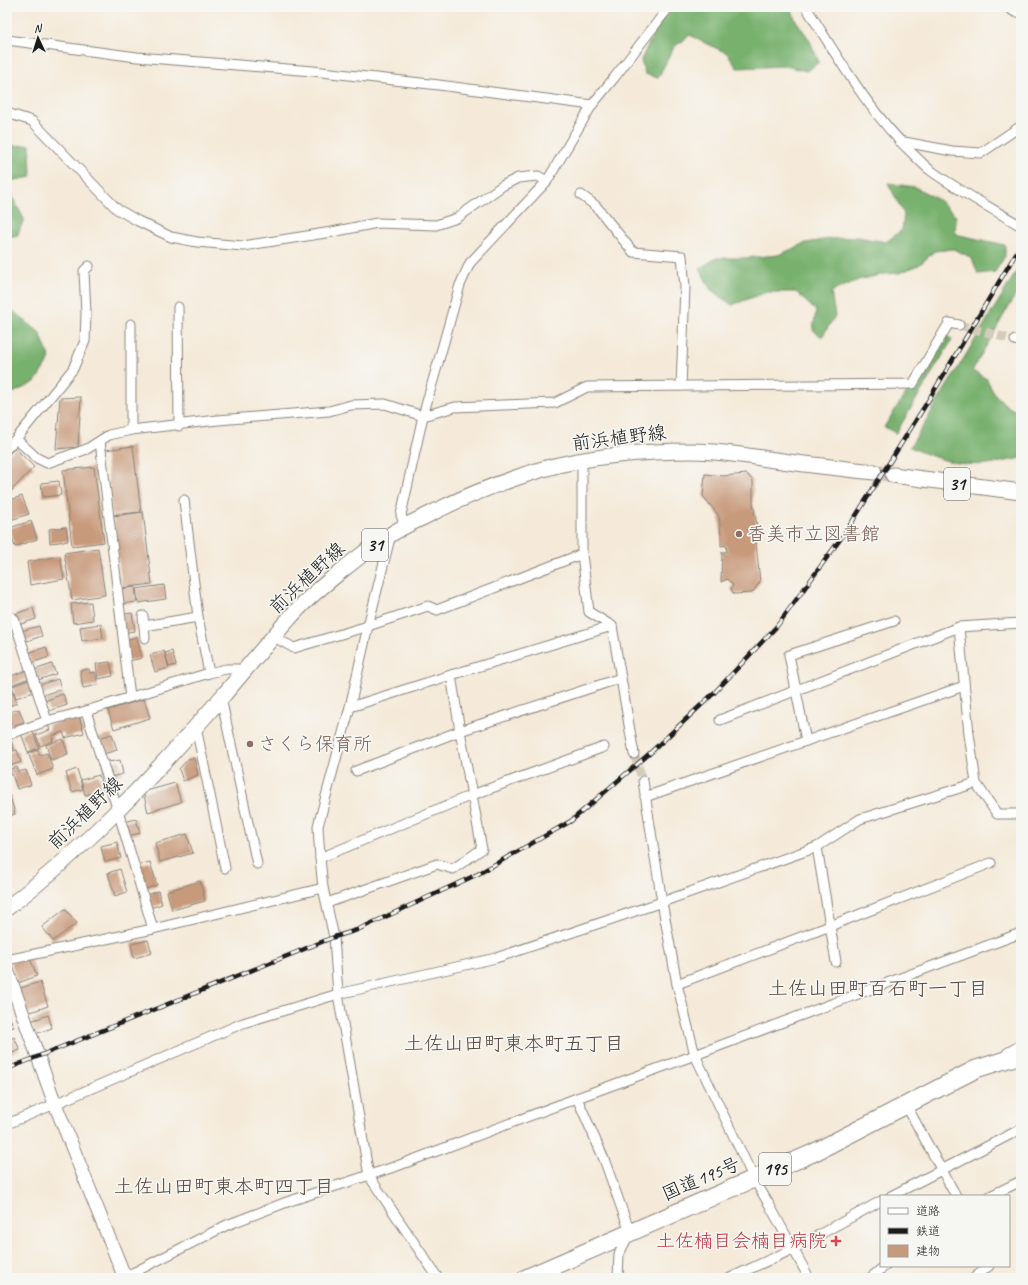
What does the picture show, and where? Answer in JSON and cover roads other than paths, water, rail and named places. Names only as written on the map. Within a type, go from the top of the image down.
[{"type":"highway","name":"国道195号","points":[[526,1278],[813,1153],[976,1069],[1021,1055]]},
{"type":"main road","name":"前浜植野線","points":[[7,908],[73,854],[118,811],[221,698],[298,609],[325,584],[362,555],[392,533],[405,526],[453,503],[502,483],[545,469],[582,461],[623,455],[695,451],[737,454],[773,460],[874,472]]},
{"type":"main road","name":"31","points":[[893,475],[1021,492]]},
{"type":"street","points":[[405,526],[401,515],[423,416],[460,285],[470,263],[547,181],[592,106],[669,7]]},
{"type":"street","points":[[806,7],[874,111],[898,140],[930,170],[1021,226]]},
{"type":"street","points":[[1007,7],[1015,12],[1021,12]]},
{"type":"street","points":[[7,40],[137,57],[313,71],[592,106]]},
{"type":"street","points":[[7,113],[32,121],[117,209],[171,237],[197,242],[243,246],[332,232],[377,223],[436,225],[457,218],[502,186],[518,178],[538,176],[547,181]]},
{"type":"street","points":[[898,140],[952,151],[981,153],[1021,126]]},
{"type":"street","points":[[581,195],[596,206],[633,252],[682,256],[685,287],[681,386]]},
{"type":"street","points":[[7,448],[16,439],[73,368],[85,341],[86,313],[84,271],[89,266]]},
{"type":"street","points":[[178,307],[179,426]]},
{"type":"street","points":[[131,324],[131,430]]},
{"type":"street","points":[[16,439],[36,458],[47,463],[87,449],[109,435],[131,430],[179,426],[218,420],[329,411],[351,405],[385,404],[423,416],[455,407],[555,403],[587,387],[913,384],[949,324],[959,325]]},
{"type":"street","points":[[100,441],[130,697]]},
{"type":"street","points":[[582,461],[582,554],[589,612],[612,626],[634,754]]},
{"type":"street","points":[[184,500],[198,617],[209,673]]},
{"type":"street","points":[[392,533],[368,626],[350,707],[318,826],[323,888],[334,937],[338,994],[369,1176],[438,1278]]},
{"type":"street","points":[[274,637],[294,648],[428,606],[437,610],[582,554]]},
{"type":"street","points":[[7,614],[14,619],[47,721]]},
{"type":"street","points":[[143,616],[146,638]]},
{"type":"street","points":[[144,626],[198,617]]},
{"type":"street","points":[[806,741],[789,654],[894,621]]},
{"type":"street","points":[[720,720],[959,627],[1021,623]]},
{"type":"street","points":[[350,707],[612,626]]},
{"type":"street","points":[[959,627],[969,734],[976,783],[997,814],[1021,814]]},
{"type":"street","points":[[7,735],[47,721],[86,711],[209,673],[246,669]]},
{"type":"street","points":[[327,903],[437,864],[453,869],[482,849],[451,675]]},
{"type":"street","points":[[356,771],[460,731],[621,678]]},
{"type":"street","points":[[645,798],[964,686]]},
{"type":"street","points":[[221,698],[257,864]]},
{"type":"street","points":[[86,711],[118,811],[153,929]]},
{"type":"street","points":[[196,726],[225,868]]},
{"type":"street","points":[[320,858],[472,796],[604,747]]},
{"type":"street","points":[[643,781],[662,902],[677,984],[695,1055],[754,1179],[809,1278]]},
{"type":"street","points":[[7,1124],[243,1023],[338,994],[496,958],[662,902],[817,847],[860,820],[976,783]]},
{"type":"street","points":[[817,847],[836,962]]},
{"type":"street","points":[[677,984],[992,863]]},
{"type":"street","points":[[7,960],[153,929],[323,888]]},
{"type":"street","points":[[7,970],[55,1104],[124,1278],[228,1225],[287,1202],[369,1176],[1021,933]]},
{"type":"street","points":[[976,1069],[1021,1045]]},
{"type":"street","points":[[577,1098],[604,1159],[630,1232],[619,1254],[618,1278]]},
{"type":"street","points":[[906,1105],[955,1195]]},
{"type":"street","points":[[893,1195],[1021,1129]]},
{"type":"street","points":[[992,1195],[1021,1181]]},
{"type":"street","points":[[730,1278],[794,1250],[880,1202]]},
{"type":"street","points":[[870,1278],[884,1267]]},
{"type":"street","points":[[974,1278],[988,1267]]},
{"type":"tunnel","points":[[959,325],[1015,340]]},
{"type":"tunnel","points":[[874,472],[893,475]]},
{"type":"tunnel","points":[[634,754],[643,781]]},
{"type":"railway","points":[[7,1069],[334,937],[357,930],[478,874],[571,821],[649,754],[715,692],[777,626],[847,530],[928,401],[1021,245]]},
{"type":"place","name":"香美市立図書館","points":[[739,534]]},
{"type":"place","name":"さくら保育所","points":[[250,744]]},
{"type":"place","name":"土佐楠目会楠目病院","points":[[836,1241]]},
{"type":"district","name":"土佐山田町百石町一丁目","points":[[878,988]]},
{"type":"district","name":"土佐山田町東本町五丁目","points":[[514,1043]]},
{"type":"district","name":"土佐山田町東本町四丁目","points":[[224,1186]]}]
